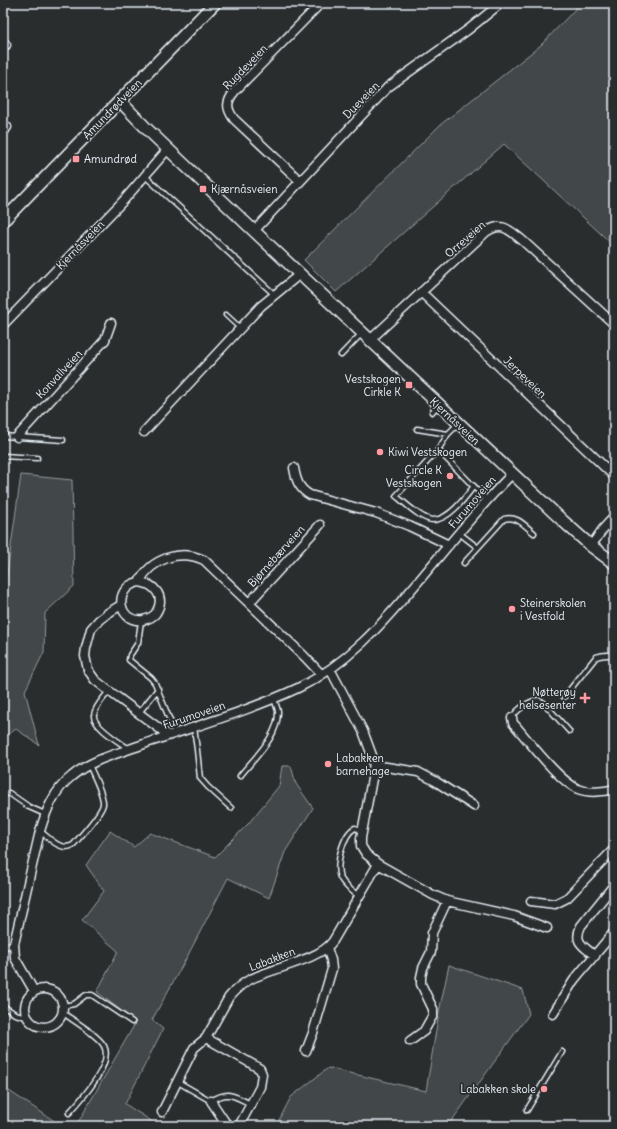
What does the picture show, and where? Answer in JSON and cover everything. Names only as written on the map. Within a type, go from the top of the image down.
[{"type":"main road","name":"Amundrødveien","points":[[5,214],[120,101],[215,3]]},
{"type":"main road","name":"Kjernåsveien","points":[[120,101],[168,149],[366,336],[435,409],[458,423],[563,521],[614,563]]},
{"type":"street","name":"Rugdeveien","points":[[300,181],[234,119],[228,107],[230,97],[235,91],[322,3]]},
{"type":"street","name":"Dueveien","points":[[254,231],[374,101],[393,83],[469,29],[501,3]]},
{"type":"street","name":"Kjernåsveien","points":[[3,324],[124,200],[168,149]]},
{"type":"street","name":"Orreveien","points":[[366,336],[421,292],[486,232],[491,228],[502,226],[522,240],[614,324]]},
{"type":"street","points":[[144,432],[261,306],[300,274]]},
{"type":"street","name":"Jerpeveien","points":[[421,292],[614,476]]},
{"type":"street","name":"Konvallveien","points":[[17,436],[105,340],[111,323]]},
{"type":"street","name":"Furumoveien","points":[[294,468],[300,488],[310,495],[376,513],[409,526],[449,545]]},
{"type":"street","name":"Furumoveien","points":[[34,991],[15,958],[14,944],[45,814],[50,803],[63,785],[72,776],[89,765],[129,749],[274,698],[299,687],[330,669],[366,640],[394,610],[487,500],[512,474]]},
{"type":"street","points":[[592,546],[614,517]]},
{"type":"street","name":"Bjørnebærveien","points":[[249,603],[320,525]]},
{"type":"street","name":"Bjørnebærveien","points":[[121,605],[121,600],[125,589],[129,585],[139,582],[144,572],[159,561],[177,556],[196,557],[204,560],[211,566],[321,674]]},
{"type":"street","points":[[139,582],[147,583],[154,587],[160,600],[159,608],[154,615],[148,619],[140,621],[126,615],[121,605],[108,613],[93,626],[89,634],[85,662],[88,670],[95,680],[138,714],[172,734]]},
{"type":"street","points":[[330,669],[363,731],[372,754],[374,765],[362,830],[361,846],[366,854],[378,864],[447,902],[514,916],[547,928]]},
{"type":"street","points":[[512,718],[513,723],[539,752],[564,779],[576,788],[588,791],[614,789]]},
{"type":"street","points":[[374,765],[418,772],[474,806]]},
{"type":"street","points":[[531,900],[555,904],[567,898],[614,849]]},
{"type":"street","points":[[306,1051],[313,1033],[332,969],[327,948],[333,941],[378,864]]},
{"type":"street","points":[[595,956],[582,946],[578,940],[577,933],[614,885]]},
{"type":"street","points":[[410,1040],[424,1030],[432,1016],[433,1009],[421,984],[421,977],[423,968],[431,952],[432,933],[447,902]]},
{"type":"street","points":[[553,1014],[574,980],[614,932]]},
{"type":"street","name":"Labakken","points":[[162,1112],[194,1048],[206,1038],[229,997],[243,984],[258,976],[327,948]]},
{"type":"street","points":[[40,989],[50,990],[59,996],[63,1010],[60,1019],[55,1024],[43,1028],[36,1026],[27,1017],[25,1005],[34,991],[40,989]]},
{"type":"street","points":[[206,1038],[260,1069],[262,1074],[262,1082],[238,1126]]},
{"type":"street","points":[[211,1101],[229,1126]]},
{"type":"lane","points":[[145,175],[274,295]]},
{"type":"lane","points":[[226,315],[240,328]]},
{"type":"lane","points":[[341,355],[366,336]]},
{"type":"lane","points":[[458,423],[448,434],[438,450],[396,496],[423,517],[433,520],[443,517],[454,510],[474,486]]},
{"type":"lane","points":[[417,429],[448,434]]},
{"type":"lane","points":[[3,436],[63,440]]},
{"type":"lane","points":[[438,450],[487,500]]},
{"type":"lane","points":[[3,456],[37,458]]},
{"type":"lane","points":[[464,563],[504,519],[510,517],[518,520],[534,534]]},
{"type":"lane","points":[[459,533],[477,547]]},
{"type":"lane","points":[[140,621],[138,643],[130,655],[129,660],[153,680],[158,689],[172,734]]},
{"type":"lane","points":[[564,697],[596,657],[609,655],[614,656]]},
{"type":"lane","points":[[138,714],[158,689]]},
{"type":"lane","points":[[109,691],[98,706],[94,714],[94,719],[101,728],[129,749]]},
{"type":"lane","points":[[240,776],[270,738],[274,730],[278,711],[274,698]]},
{"type":"lane","points":[[512,718],[527,704],[538,700],[544,703],[569,732]]},
{"type":"lane","points":[[193,727],[200,778],[231,808]]},
{"type":"lane","points":[[40,831],[61,846],[69,847],[73,845],[99,813],[102,806],[102,798],[89,765]]},
{"type":"lane","points":[[3,795],[9,793],[29,807],[45,814]]},
{"type":"lane","points":[[359,896],[341,879],[338,864],[348,833],[355,828],[362,830]]},
{"type":"lane","points":[[3,948],[14,944]]},
{"type":"lane","points":[[69,1113],[85,1096],[95,1082],[102,1068],[106,1054],[105,1048],[101,1042],[63,1010],[86,995],[92,994],[132,1022]]},
{"type":"lane","points":[[3,1006],[15,1014],[27,1017]]},
{"type":"lane","points":[[527,1110],[562,1052]]},
{"type":"lane","points":[[178,1082],[211,1101],[225,1094],[231,1095],[251,1104]]},
{"type":"shaded area","points":[[581,3],[614,3],[614,50],[610,54],[614,62],[614,246],[504,144],[336,292],[304,260],[440,125],[541,45]]},
{"type":"shaded area","points":[[21,475],[72,480],[74,586],[45,613],[44,652],[25,691],[39,745],[16,729],[3,738],[3,603]]},
{"type":"shaded area","points":[[282,766],[291,766],[296,784],[313,808],[285,852],[269,898],[228,878],[152,1020],[163,1029],[125,1104],[159,1126],[76,1126],[136,1022],[97,992],[118,951],[82,920],[104,891],[86,865],[110,831],[134,847],[150,833],[215,857],[248,824],[279,786]]},
{"type":"shaded area","points":[[449,965],[523,990],[529,1014],[448,1126],[276,1126],[291,1097],[328,1068],[426,1091],[439,1012]]},
{"type":"shaded area","points":[[3,1087],[62,1126],[3,1126]]},
{"type":"place","name":"Amundrød","points":[[76,159]]},
{"type":"place","name":"Kjærnåsveien","points":[[203,189]]},
{"type":"place","name":"Vestskogen Cirkle K","points":[[409,385]]},
{"type":"place","name":"Kiwi Vestskogen","points":[[380,452]]},
{"type":"place","name":"Circle K Vestskogen","points":[[450,476]]},
{"type":"place","name":"Steinerskolen i Vestfold","points":[[512,609]]},
{"type":"place","name":"Nøtterøy helsesenter","points":[[585,698]]},
{"type":"place","name":"Labakken barnehage","points":[[328,764]]},
{"type":"place","name":"Labakken skole","points":[[544,1089]]}]
